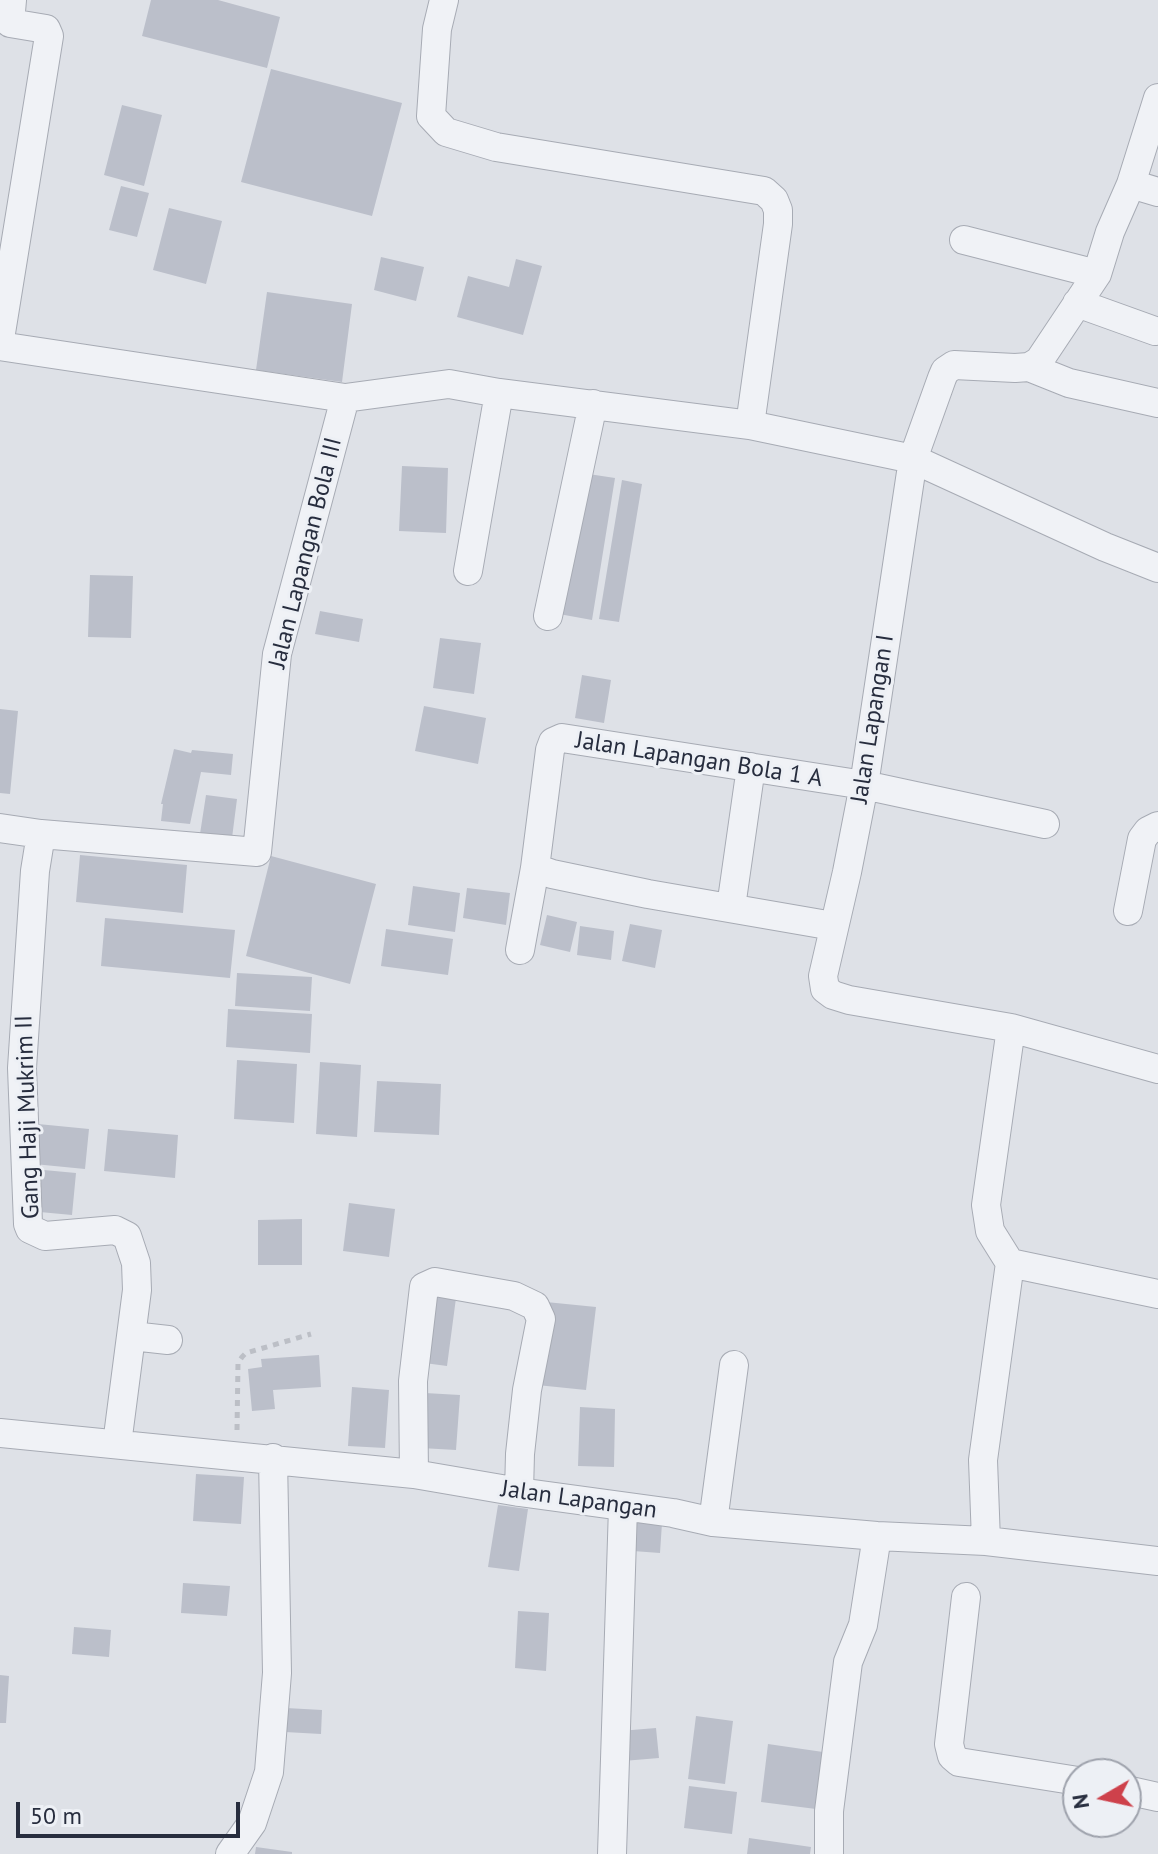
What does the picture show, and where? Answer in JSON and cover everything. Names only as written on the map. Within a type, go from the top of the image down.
[{"type":"street","points":[[0,339],[49,36],[46,29],[10,23],[12,0]]},
{"type":"street","points":[[444,0],[437,29],[431,116],[446,132],[496,147],[764,191],[774,200],[778,224],[750,425]]},
{"type":"street","points":[[1029,367],[1039,361],[1097,274],[1110,232],[1144,188],[1158,98]]},
{"type":"street","points":[[964,240],[1097,274]]},
{"type":"street","points":[[1077,303],[1155,331]]},
{"type":"street","points":[[0,346],[345,398],[449,384],[750,425],[913,459],[1158,568]]},
{"type":"street","name":"Jalan Lapangan I","points":[[1011,1028],[849,1000],[825,989],[823,976],[864,785],[913,459],[945,371],[954,365],[1029,367]]},
{"type":"street","points":[[1029,367],[1069,383],[1158,403]]},
{"type":"street","points":[[468,571],[499,393]]},
{"type":"street","name":"Jalan Lapangan Bola III","points":[[41,834],[257,852],[277,654],[345,398]]},
{"type":"street","points":[[548,616],[593,404]]},
{"type":"street","name":"Jalan Lapangan Bola 1 A","points":[[520,950],[535,868],[550,750],[553,742],[562,738],[864,785],[1045,824]]},
{"type":"street","points":[[731,907],[751,767]]},
{"type":"street","points":[[1128,911],[1142,839],[1148,831],[1158,826]]},
{"type":"street","points":[[0,828],[41,834]]},
{"type":"street","name":"Gang Haji Mukrim II","points":[[41,834],[35,871],[22,1068],[28,1224],[30,1229],[45,1236],[115,1230],[127,1236],[136,1263],[137,1290],[117,1444]]},
{"type":"street","points":[[535,868],[648,894],[833,926]]},
{"type":"street","points":[[986,1541],[983,1460],[1010,1263],[990,1231],[986,1205],[1011,1028],[1158,1069]]},
{"type":"street","points":[[1010,1263],[1158,1294]]},
{"type":"street","points":[[414,1474],[413,1381],[424,1287],[435,1282],[514,1296],[535,1306],[541,1319],[526,1403],[519,1492]]},
{"type":"street","points":[[132,1336],[168,1340]]},
{"type":"street","points":[[713,1522],[734,1365]]},
{"type":"street","name":"Jalan Lapangan","points":[[0,1433],[414,1474],[673,1513],[713,1522],[877,1536],[986,1541],[1158,1561]]},
{"type":"street","points":[[230,1854],[252,1823],[269,1772],[277,1673],[273,1458]]},
{"type":"street","points":[[612,1854],[623,1507]]},
{"type":"street","points":[[829,1854],[829,1811],[848,1662],[863,1625],[877,1536]]},
{"type":"street","points":[[966,1597],[949,1744],[952,1756],[959,1762],[1062,1778]]},
{"type":"path","points":[[236,1455],[238,1363],[246,1353],[311,1334]]},
{"type":"building","points":[[151,0],[218,0],[280,17],[267,68],[142,36]]},
{"type":"building","points":[[271,69],[402,103],[372,216],[241,182]]},
{"type":"building","points":[[122,105],[162,115],[144,186],[104,175]]},
{"type":"building","points":[[121,186],[149,193],[137,237],[109,230]]},
{"type":"building","points":[[169,208],[222,221],[206,284],[153,270]]},
{"type":"building","points":[[381,257],[424,267],[416,301],[374,290]]},
{"type":"building","points":[[516,259],[542,266],[523,335],[457,317],[468,276],[509,287]]},
{"type":"building","points":[[267,292],[352,304],[342,382],[256,370]]},
{"type":"building","points":[[402,466],[448,468],[446,533],[399,531]]},
{"type":"building","points":[[582,473],[615,478],[592,620],[559,614]]},
{"type":"building","points":[[622,480],[642,484],[619,622],[599,619]]},
{"type":"building","points":[[90,575],[133,576],[131,638],[88,637]]},
{"type":"building","points":[[320,611],[363,619],[359,642],[315,634]]},
{"type":"building","points":[[440,638],[481,643],[474,694],[433,688]]},
{"type":"building","points":[[582,675],[611,680],[604,723],[575,718]]},
{"type":"building","points":[[424,706],[486,718],[478,764],[415,751]]},
{"type":"building","points":[[0,709],[18,711],[10,794],[0,793]]},
{"type":"building","points":[[174,749],[191,753],[192,750],[233,754],[231,775],[201,772],[190,824],[161,821],[161,804]]},
{"type":"building","points":[[206,795],[237,799],[232,838],[200,834]]},
{"type":"building","points":[[80,855],[187,865],[183,913],[76,902]]},
{"type":"building","points":[[271,856],[376,884],[350,984],[246,956]]},
{"type":"building","points":[[413,886],[460,893],[455,932],[408,925]]},
{"type":"building","points":[[467,888],[510,893],[506,925],[463,918]]},
{"type":"building","points":[[547,915],[577,922],[570,952],[540,945]]},
{"type":"building","points":[[105,918],[235,930],[230,978],[101,966]]},
{"type":"building","points":[[630,924],[662,930],[655,968],[622,961]]},
{"type":"building","points":[[580,926],[614,931],[611,960],[577,955]]},
{"type":"building","points":[[386,929],[453,939],[448,975],[381,966]]},
{"type":"building","points":[[237,973],[312,977],[310,1011],[235,1006]]},
{"type":"building","points":[[228,1009],[312,1014],[310,1053],[226,1047]]},
{"type":"building","points":[[237,1060],[297,1064],[294,1123],[234,1119]]},
{"type":"building","points":[[320,1062],[361,1065],[357,1137],[316,1134]]},
{"type":"building","points":[[377,1081],[441,1084],[439,1135],[374,1132]]},
{"type":"building","points":[[38,1124],[89,1129],[85,1169],[34,1164]]},
{"type":"building","points":[[108,1129],[178,1135],[175,1178],[104,1171]]},
{"type":"building","points":[[33,1169],[76,1173],[72,1215],[29,1211]]},
{"type":"building","points":[[349,1203],[395,1209],[389,1257],[343,1251]]},
{"type":"building","points":[[302,1219],[302,1265],[258,1265],[258,1220]]},
{"type":"building","points":[[426,1294],[456,1298],[447,1366],[417,1362]]},
{"type":"building","points":[[546,1302],[596,1307],[586,1390],[537,1385]]},
{"type":"building","points":[[319,1355],[321,1387],[273,1390],[275,1409],[252,1411],[248,1369],[262,1367],[261,1359]]},
{"type":"building","points":[[352,1387],[389,1390],[385,1448],[348,1446]]},
{"type":"building","points":[[425,1393],[460,1395],[456,1450],[421,1448]]},
{"type":"building","points":[[580,1407],[615,1409],[614,1467],[578,1466]]},
{"type":"building","points":[[196,1474],[244,1477],[241,1524],[193,1521]]},
{"type":"building","points":[[498,1505],[528,1509],[519,1571],[488,1567]]},
{"type":"building","points":[[635,1521],[662,1523],[660,1553],[633,1551]]},
{"type":"building","points":[[183,1583],[230,1586],[227,1616],[181,1613]]},
{"type":"building","points":[[518,1611],[549,1613],[546,1671],[515,1668]]},
{"type":"building","points":[[74,1627],[111,1630],[109,1657],[72,1654]]},
{"type":"building","points":[[0,1675],[9,1676],[6,1723],[0,1723]]},
{"type":"building","points":[[286,1708],[322,1710],[321,1734],[285,1732]]},
{"type":"building","points":[[696,1716],[733,1721],[725,1784],[688,1779]]},
{"type":"building","points":[[656,1728],[659,1758],[623,1761],[620,1731]]},
{"type":"building","points":[[768,1744],[823,1752],[816,1809],[761,1802]]},
{"type":"building","points":[[689,1786],[737,1792],[732,1834],[684,1828]]},
{"type":"building","points":[[749,1838],[811,1847],[810,1854],[747,1854]]},
{"type":"building","points":[[256,1847],[292,1852],[292,1854],[255,1854]]}]
